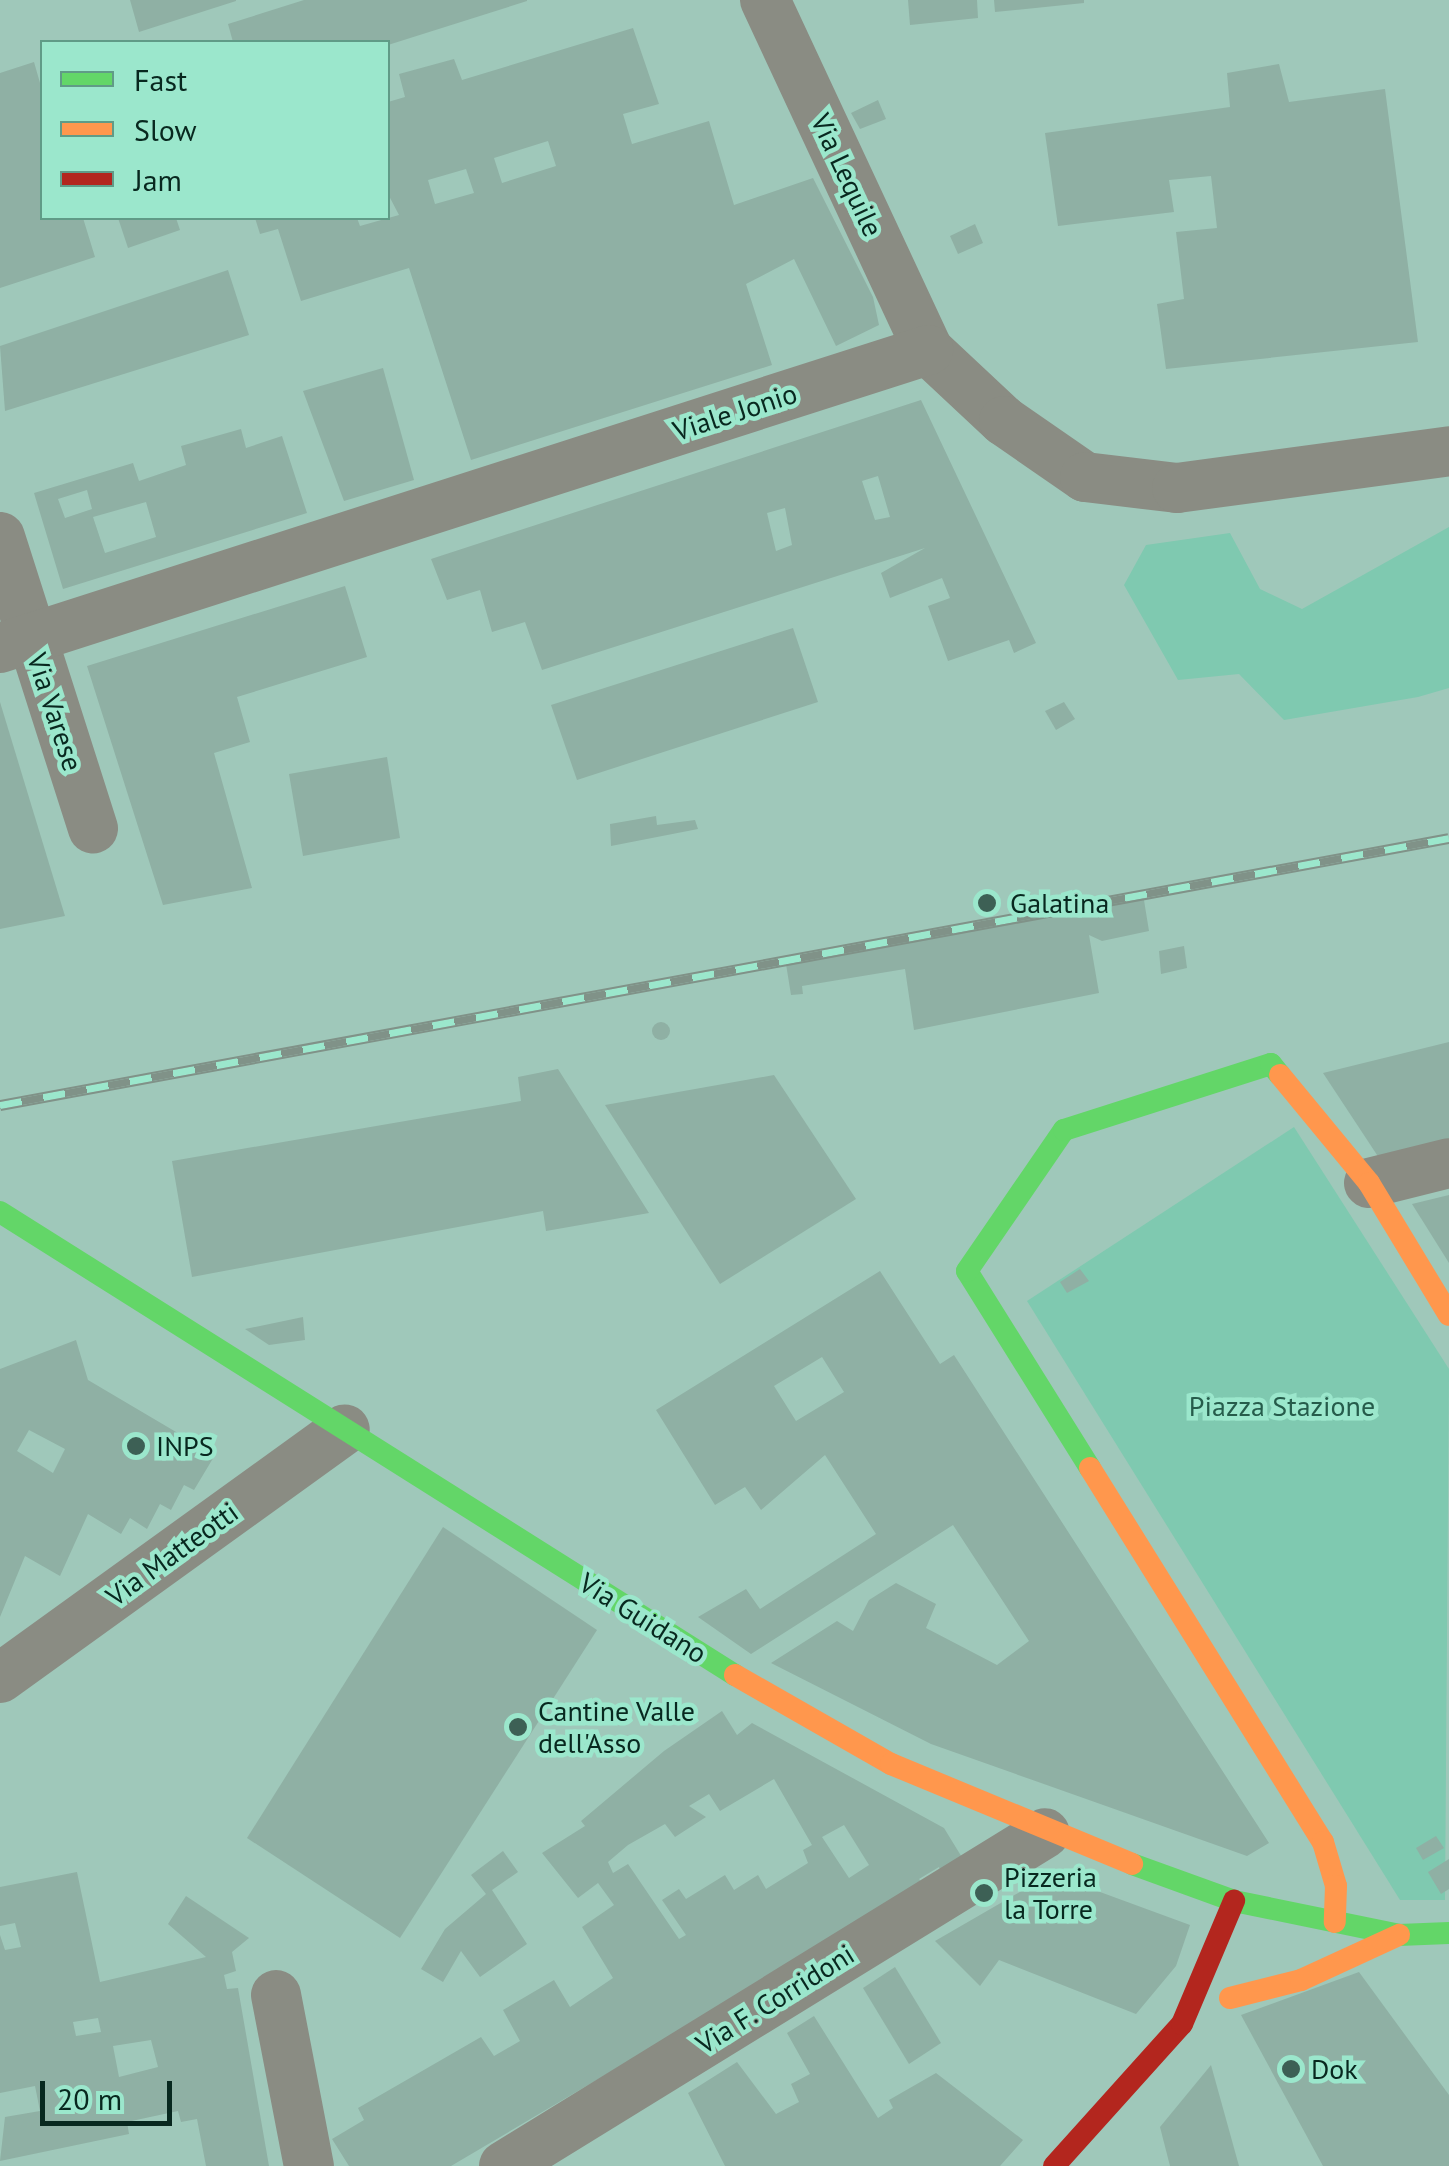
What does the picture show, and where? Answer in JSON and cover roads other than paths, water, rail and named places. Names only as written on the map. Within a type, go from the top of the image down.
[{"type":"street","name":"Via Lequile","points":[[765,0],[928,350]]},
{"type":"street","points":[[928,350],[1004,421],[1085,477],[1177,488],[1449,452]]},
{"type":"street","name":"Viale Jonio","points":[[16,643],[928,350]]},
{"type":"street","name":"Via Varese","points":[[0,537],[16,643],[93,829]]},
{"type":"street","points":[[1334,1922],[1336,1886],[1323,1842],[967,1270],[1064,1130],[1271,1064],[1370,1182],[1449,1315]]},
{"type":"street","points":[[1370,1182],[1449,1162]]},
{"type":"street","name":"Via Guidano","points":[[0,1212],[755,1688],[891,1764],[1046,1833],[1234,1901],[1286,1926],[1334,1922],[1399,1935]]},
{"type":"street","name":"Via Matteotti","points":[[0,1678],[345,1429]]},
{"type":"street","name":"Via F. Corridoni","points":[[504,2166],[1046,1833]]},
{"type":"street","points":[[1054,2166],[1182,2024],[1234,1901]]},
{"type":"street","points":[[1182,2024],[1230,1998],[1301,1980],[1399,1935],[1449,1932]]},
{"type":"street","points":[[1230,1998],[1270,1961]]},
{"type":"street","points":[[276,1995],[309,2166]]},
{"type":"railway","points":[[0,1105],[1449,838]]},
{"type":"place","name":"Galatina","points":[[987,903]]},
{"type":"place","name":"INPS","points":[[136,1446]]},
{"type":"place","name":"Cantine Valle dell'Asso","points":[[518,1727]]},
{"type":"place","name":"Pizzeria la Torre","points":[[984,1893]]},
{"type":"place","name":"Dok","points":[[1291,2069]]},
{"type":"park label","name":"Piazza Stazione","points":[[1282,1406]]}]
